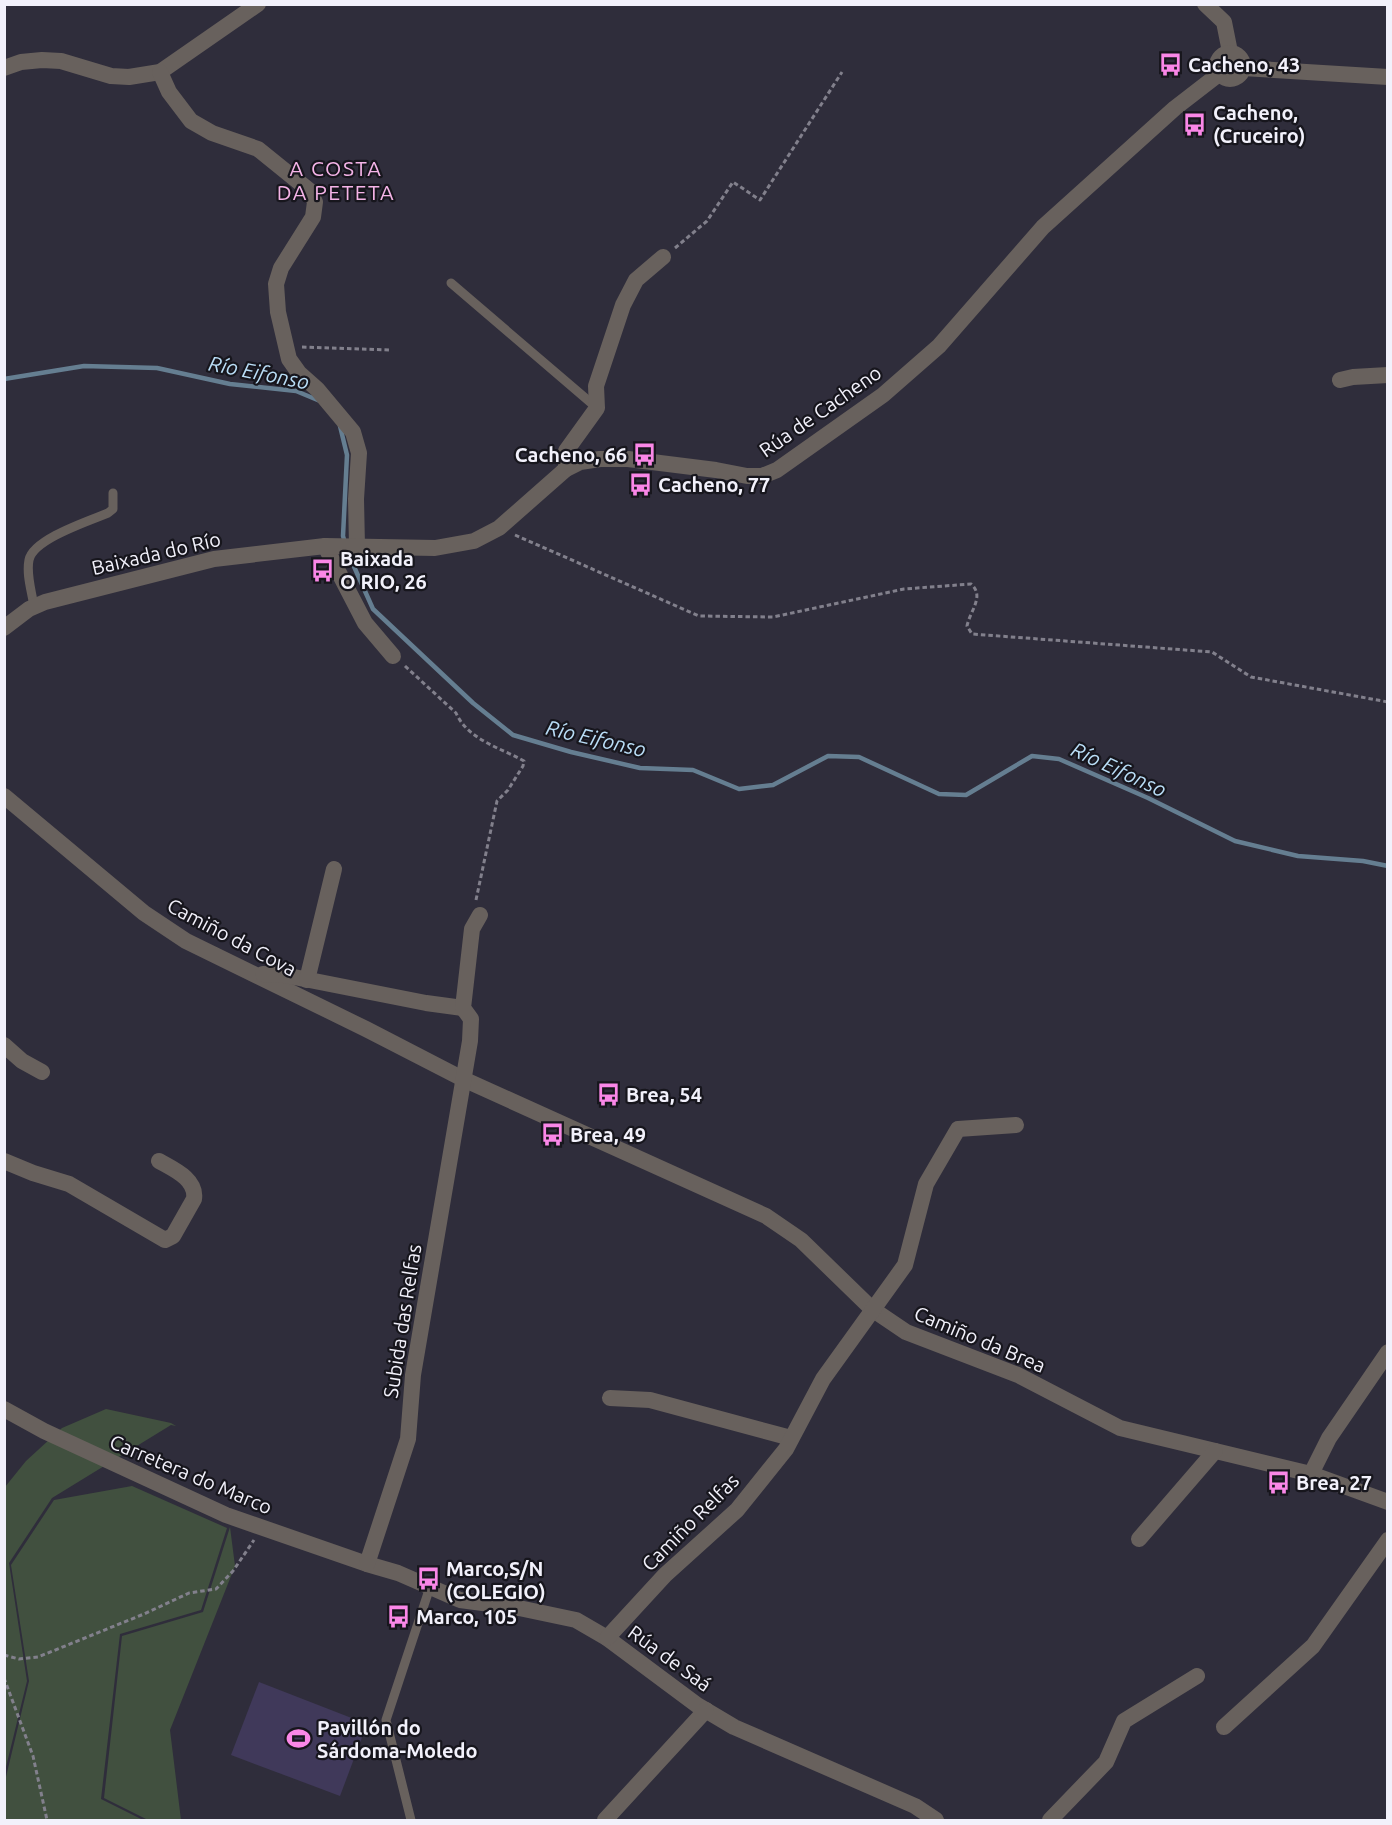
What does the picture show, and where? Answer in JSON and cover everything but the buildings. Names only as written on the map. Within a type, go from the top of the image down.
[{"type":"street","points":[[4,68],[21,62],[42,60],[61,61],[111,76],[129,77],[160,72],[258,4]]},
{"type":"street","points":[[1205,4],[1224,22],[1230,52]]},
{"type":"street","points":[[1230,52],[1238,55],[1243,61],[1243,68],[1240,75],[1233,79],[1225,79],[1216,67],[1223,54],[1230,52]]},
{"type":"street","points":[[1243,68],[1388,77]]},
{"type":"street","points":[[160,72],[168,92],[191,121],[212,133],[258,149],[310,190],[313,196],[315,202],[313,217],[281,268],[276,284],[278,312],[289,359],[353,432],[360,453],[353,546]]},
{"type":"street","name":"Rúa de Cacheno","points":[[353,546],[435,548],[474,541],[500,528],[566,468],[580,462],[628,459],[747,476],[762,476],[777,470],[883,395],[939,346],[1043,227],[1175,108],[1219,74]]},
{"type":"street","points":[[566,468],[566,451],[597,408],[596,386],[623,305],[636,280],[663,257]]},
{"type":"street","points":[[1340,380],[1388,375]]},
{"type":"street","points":[[325,546],[365,623],[393,656]]},
{"type":"street","name":"Baixada do Río","points":[[4,628],[45,602],[214,559],[325,546],[353,546]]},
{"type":"street","name":"Camiño da Cova","points":[[4,796],[165,929],[463,1079]]},
{"type":"street","points":[[307,980],[334,869]]},
{"type":"street","points":[[253,973],[284,975],[426,1004],[463,1008],[472,929],[480,915]]},
{"type":"street","name":"Subida das Relfas","points":[[367,1564],[408,1439],[413,1375],[470,1041],[471,1019],[463,1008]]},
{"type":"street","points":[[4,1045],[22,1061],[42,1072]]},
{"type":"street","name":"Camiño da Brea","points":[[463,1079],[766,1216],[801,1240],[872,1309],[906,1332],[1018,1376],[1120,1428],[1311,1474],[1388,1502]]},
{"type":"street","name":"Camiño Relfas","points":[[607,1638],[665,1575],[737,1510],[786,1449],[823,1379],[905,1265],[926,1184],[958,1129],[1016,1125]]},
{"type":"street","points":[[4,1161],[69,1184],[165,1240],[173,1236],[195,1194],[187,1179],[159,1161]]},
{"type":"street","points":[[1311,1474],[1329,1438],[1388,1352]]},
{"type":"street","points":[[610,1398],[650,1400],[791,1438]]},
{"type":"street","name":"Carretera do Marco","points":[[4,1409],[44,1431],[225,1515],[367,1564]]},
{"type":"street","points":[[1138,1539],[1215,1451]]},
{"type":"street","points":[[1224,1727],[1313,1646],[1388,1540]]},
{"type":"street","name":"Rúa de Saá","points":[[367,1564],[398,1573],[460,1600],[519,1608],[576,1620],[607,1638],[706,1710],[734,1727],[915,1806],[936,1821]]},
{"type":"street","points":[[1050,1821],[1106,1761],[1124,1721],[1197,1676]]},
{"type":"street","points":[[605,1821],[706,1710]]},
{"type":"lane","points":[[452,283],[597,408]]},
{"type":"lane","points":[[34,607],[29,574],[29,558],[34,550],[46,540],[113,509],[113,493]]},
{"type":"lane","points":[[411,1821],[386,1720],[430,1587]]},
{"type":"path","points":[[663,257],[707,221],[733,182],[760,200],[842,72]]},
{"type":"path","points":[[285,347],[389,350]]},
{"type":"path","points":[[500,528],[699,616],[773,617],[904,589],[971,584],[976,588],[978,597],[967,626],[972,634],[1212,652],[1251,677],[1388,702]]},
{"type":"path","points":[[393,656],[456,714],[460,723],[480,740],[524,761],[508,790],[497,801],[475,908],[480,915]]},
{"type":"path","points":[[4,1654],[19,1659],[38,1657],[189,1593],[216,1590],[252,1545],[260,1527]]},
{"type":"path","points":[[4,1678],[33,1756],[47,1821]]},
{"type":"green space","points":[[106,1409],[176,1426],[171,1425],[52,1498],[9,1563],[27,1681],[5,1771],[5,1487],[26,1461],[62,1428]]},
{"type":"green space","points":[[132,1486],[227,1528],[201,1610],[120,1634],[101,1799],[143,1820],[5,1820],[5,1781],[29,1681],[11,1565],[54,1500]]},
{"type":"green space","points":[[230,1527],[235,1566],[170,1730],[181,1820],[148,1820],[104,1798],[122,1636],[203,1612]]},
{"type":"waterway","name":"Río Eifonso","points":[[4,379],[84,366],[157,368],[230,384],[296,391],[320,401]]},
{"type":"waterway","name":"Río Eifonso","points":[[340,426],[347,455],[343,536],[345,543]]},
{"type":"waterway","name":"Río Eifonso","points":[[347,551],[373,609],[473,703],[513,735],[571,752],[640,768],[693,770],[739,789],[773,785],[828,756],[859,757],[939,794],[966,795],[1032,756],[1059,759],[1148,798],[1235,841],[1298,856],[1363,861],[1388,866]]},
{"type":"place","name":"Cacheno, 43","points":[[1170,64]]},
{"type":"place","name":"Cacheno, (Cruceiro)","points":[[1195,124]]},
{"type":"place","name":"Cacheno, 66","points":[[645,454]]},
{"type":"place","name":"Cacheno, 77","points":[[640,484]]},
{"type":"place","name":"Baixada O RIO, 26","points":[[322,570]]},
{"type":"place","name":"Brea, 54","points":[[608,1094]]},
{"type":"place","name":"Brea, 49","points":[[552,1134]]},
{"type":"place","name":"Brea, 27","points":[[1278,1482]]},
{"type":"place","name":"Marco,S/N (COLEGIO)","points":[[428,1579]]},
{"type":"place","name":"Marco, 105","points":[[398,1616]]},
{"type":"place","name":"Pavillón do Sárdoma-Moledo","points":[[299,1739]]},
{"type":"district","name":"A COSTA DA PETETA","points":[[336,180]]}]
